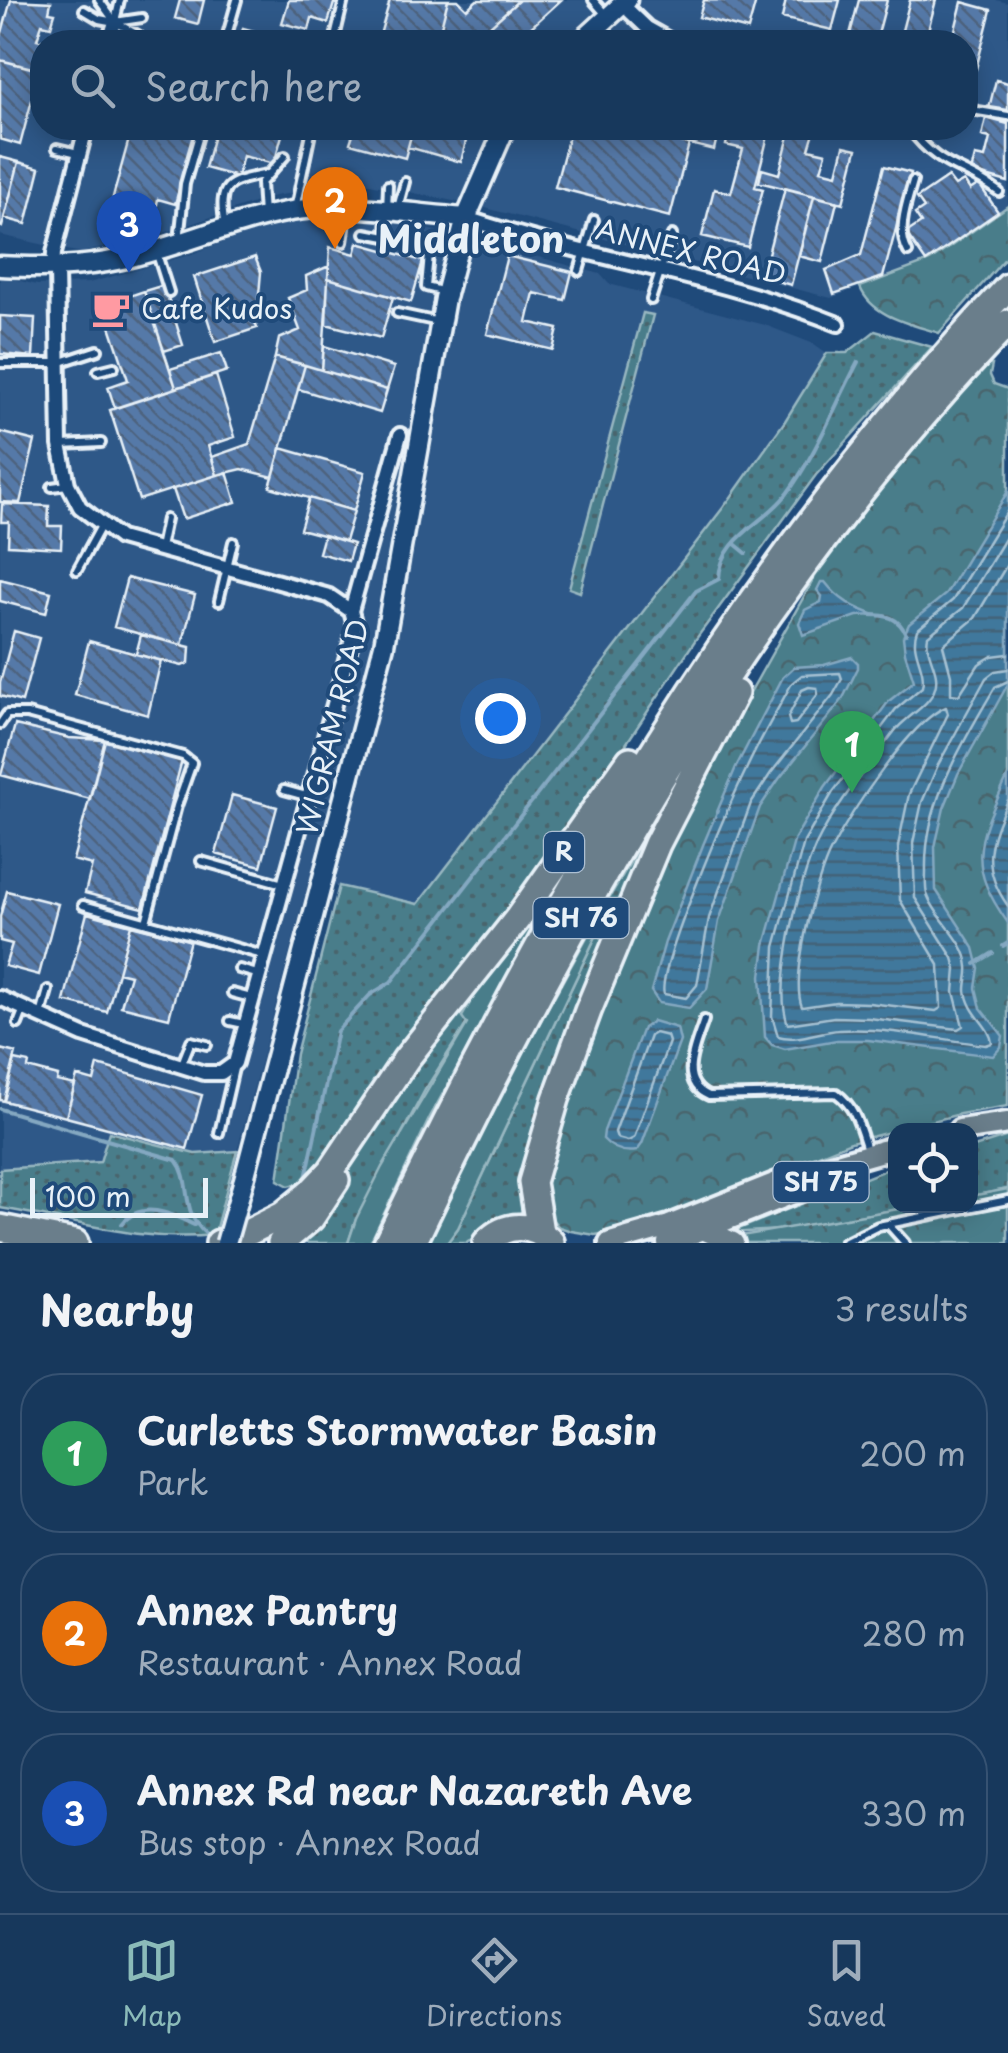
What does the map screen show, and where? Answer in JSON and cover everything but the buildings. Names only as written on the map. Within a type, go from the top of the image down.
[{"type":"highway","name":"SH 76","points":[[386,1243],[450,1112],[544,936],[704,672],[783,555],[856,459],[1008,286]]},
{"type":"highway","name":"SH 76","points":[[413,1243],[487,1091],[580,918],[774,607],[898,444],[1008,322]]},
{"type":"highway","points":[[552,1239],[532,1192],[534,1167],[588,1011],[657,844],[757,653],[774,607]]},
{"type":"highway","name":"R","points":[[219,1243],[282,1215],[321,1182],[358,1134],[406,1059],[518,918],[666,706],[704,672]]},
{"type":"highway","points":[[281,1243],[320,1207],[358,1134]]},
{"type":"highway","points":[[486,1243],[508,1228],[524,1227],[552,1239]]},
{"type":"highway","points":[[0,1228],[75,1243]]},
{"type":"main road","points":[[593,30],[619,7]]},
{"type":"main road","name":"WIGRAM ROAD","points":[[226,1243],[384,645],[446,293],[466,218],[501,140]]},
{"type":"main road","name":"ANNEX ROAD","points":[[0,266],[55,269],[118,260],[294,211],[348,206],[466,218]]},
{"type":"main road","points":[[978,1128],[1008,1124]]},
{"type":"main road","points":[[978,1135],[1008,1124]]},
{"type":"main road","name":"SH 75","points":[[610,1243],[669,1226],[792,1177],[888,1149]]},
{"type":"main road","name":"SH 75","points":[[668,1243],[828,1179],[888,1160]]},
{"type":"main road","points":[[705,1230],[733,1243]]},
{"type":"street","points":[[619,7],[651,30]]},
{"type":"street","points":[[113,30],[115,22]]},
{"type":"street","points":[[83,140],[53,256],[60,445],[68,484],[80,508],[120,538],[329,596],[351,610]]},
{"type":"street","name":"ANNEX ROAD","points":[[466,218],[584,253],[800,308],[838,324]]},
{"type":"street","points":[[0,998],[81,1040],[214,1075],[235,1063],[352,638],[351,610],[400,435]]},
{"type":"lane","points":[[99,0],[115,22],[128,30]]},
{"type":"lane","points":[[115,22],[120,0]]},
{"type":"lane","points":[[228,30],[237,0]]},
{"type":"lane","points":[[593,0],[619,7]]},
{"type":"lane","points":[[337,30],[343,4],[354,10]]},
{"type":"lane","points":[[84,10],[115,22],[142,18]]},
{"type":"lane","points":[[978,110],[1008,116]]},
{"type":"lane","points":[[179,243],[186,184],[198,140]]},
{"type":"lane","points":[[294,211],[309,140]]},
{"type":"lane","points":[[920,140],[939,160],[985,181],[999,192]]},
{"type":"lane","points":[[56,148],[80,153]]},
{"type":"lane","points":[[263,217],[259,189],[285,156]]},
{"type":"lane","points":[[225,228],[220,199],[224,189],[237,181],[268,174]]},
{"type":"lane","points":[[908,252],[902,232],[913,181]]},
{"type":"lane","points":[[365,233],[386,237],[405,182]]},
{"type":"lane","points":[[388,185],[393,209]]},
{"type":"lane","points":[[344,242],[348,206]]},
{"type":"lane","points":[[579,271],[594,220]]},
{"type":"lane","points":[[651,300],[672,236]]},
{"type":"lane","points":[[412,243],[428,254],[426,286],[446,293]]},
{"type":"lane","points":[[156,250],[169,292]]},
{"type":"lane","points":[[397,313],[440,322]]},
{"type":"lane","points":[[0,362],[58,363],[98,350]]},
{"type":"lane","points":[[98,371],[114,367]]},
{"type":"lane","points":[[60,445],[100,442]]},
{"type":"lane","points":[[52,487],[68,484]]},
{"type":"lane","points":[[160,550],[166,519]]},
{"type":"lane","points":[[77,570],[101,526]]},
{"type":"lane","points":[[219,601],[233,542]]},
{"type":"lane","points":[[0,724],[6,714],[28,714],[183,756],[192,764],[146,922]]},
{"type":"lane","points":[[284,790],[306,796]]},
{"type":"lane","points":[[201,862],[283,884]]},
{"type":"lane","points":[[83,905],[264,955]]},
{"type":"lane","points":[[240,969],[259,975]]},
{"type":"lane","points":[[47,1024],[48,990]]},
{"type":"lane","points":[[232,993],[252,998]]},
{"type":"lane","points":[[18,1024],[23,1009]]},
{"type":"lane","points":[[704,1020],[690,1064],[691,1079],[698,1091],[709,1096],[836,1093],[849,1102],[855,1113],[868,1154]]},
{"type":"lane","points":[[230,1021],[246,1024]]},
{"type":"lane","points":[[180,1066],[191,1042],[208,1045]]},
{"type":"lane","points":[[219,1134],[235,1063]]},
{"type":"lane","points":[[844,1243],[887,1224],[1008,1200]]},
{"type":"lane","points":[[887,1224],[905,1243]]},
{"type":"shaded area","points":[[0,0],[1008,3],[1008,206],[930,261],[831,298],[478,206],[360,182],[274,196],[161,234],[81,253],[0,235]]},
{"type":"shaded area","points":[[352,212],[600,274],[609,284],[765,325],[827,353],[729,500],[418,904],[309,880],[237,1151],[195,1154],[109,1132],[101,1162],[0,1169],[0,276],[37,285],[89,283],[189,255],[274,223]]},
{"type":"green space","points":[[1008,206],[1008,255],[939,333],[883,312],[873,306],[860,287],[930,261]]},
{"type":"green space","points":[[643,313],[653,315],[580,592],[569,588]]},
{"type":"green space","points":[[875,331],[932,347],[816,475],[696,639],[566,834],[402,1045],[311,1180],[289,1186],[278,1180],[296,1054],[339,886],[418,904],[729,500],[827,353],[847,353]]},
{"type":"green space","points":[[986,365],[992,365],[990,375],[994,384],[1008,389],[1008,1106],[925,1123],[888,1123],[888,1132],[851,1142],[690,1207],[614,1232],[595,1235],[559,1227],[549,1216],[542,1178],[587,1045],[667,849],[816,575],[883,485]]},
{"type":"green space","points":[[643,841],[537,1111],[542,1114],[525,1212],[495,1218],[467,1243],[447,1243],[458,1228],[605,917],[603,908]]},
{"type":"green space","points":[[568,866],[430,1117],[370,1243],[348,1243],[382,1167],[467,1024],[462,1017],[487,973]]},
{"type":"green space","points":[[603,908],[605,917],[458,1228],[447,1243],[429,1243],[500,1095]]},
{"type":"green space","points":[[487,973],[467,1023],[425,1090],[356,1219],[348,1243],[300,1243],[407,1076]]},
{"type":"green space","points":[[109,1132],[195,1154],[237,1151],[214,1235],[132,1233],[0,1208],[0,1169],[100,1162]]},
{"type":"green space","points":[[1008,1136],[1008,1189],[978,1195],[978,1146]]},
{"type":"green space","points":[[888,1169],[888,1211],[779,1230],[729,1233]]},
{"type":"green space","points":[[1008,1189],[1008,1243],[726,1243],[735,1237],[888,1211],[978,1213],[978,1195]]},
{"type":"water","points":[[1008,491],[1008,684],[958,774],[944,808],[935,847],[936,890],[974,948],[981,1008],[1003,1036],[1001,1047],[993,1056],[868,1040],[837,1040],[785,1049],[772,1045],[765,1037],[761,976],[765,945],[795,838],[825,787],[889,701],[914,681],[903,637],[909,624],[946,594]]},
{"type":"water","points":[[821,582],[847,603],[875,615],[857,616],[803,635],[799,623],[805,610],[821,602],[817,590]]},
{"type":"water","points":[[852,657],[858,668],[842,700],[760,807],[719,921],[707,989],[689,1008],[659,1003],[651,991],[665,942],[736,767],[783,677],[794,667],[824,665]]},
{"type":"water","points":[[1008,776],[1008,923],[985,883],[981,850]]},
{"type":"water","points":[[653,1021],[677,1028],[680,1041],[642,1144],[637,1151],[623,1151],[603,1139],[604,1131],[643,1028]]},
{"type":"waterway","points":[[719,579],[721,565],[735,542],[777,505],[797,480],[858,362]]},
{"type":"waterway","points":[[735,544],[746,553]]},
{"type":"waterway","points":[[306,1178],[337,1031],[370,995],[391,982],[696,591],[719,579]]},
{"type":"waterway","points":[[870,615],[891,618],[906,634]]},
{"type":"waterway","points":[[1003,946],[1008,943]]},
{"type":"waterway","points":[[975,964],[993,953]]},
{"type":"waterway","points":[[0,1109],[176,1160],[184,1177],[192,1216],[206,1234]]},
{"type":"waterway","points":[[122,1224],[138,1212],[157,1211],[194,1225]]},
{"type":"place","name":"Annex Pantry","points":[[335,249]]},
{"type":"place","name":"Annex Rd near Nazareth Ave","points":[[129,273]]},
{"type":"place","name":"Cafe Kudos","points":[[111,309]]},
{"type":"place","name":"Curletts Stormwater Basin","points":[[852,793]]},
{"type":"district","name":"Middleton","points":[[471,240]]}]
